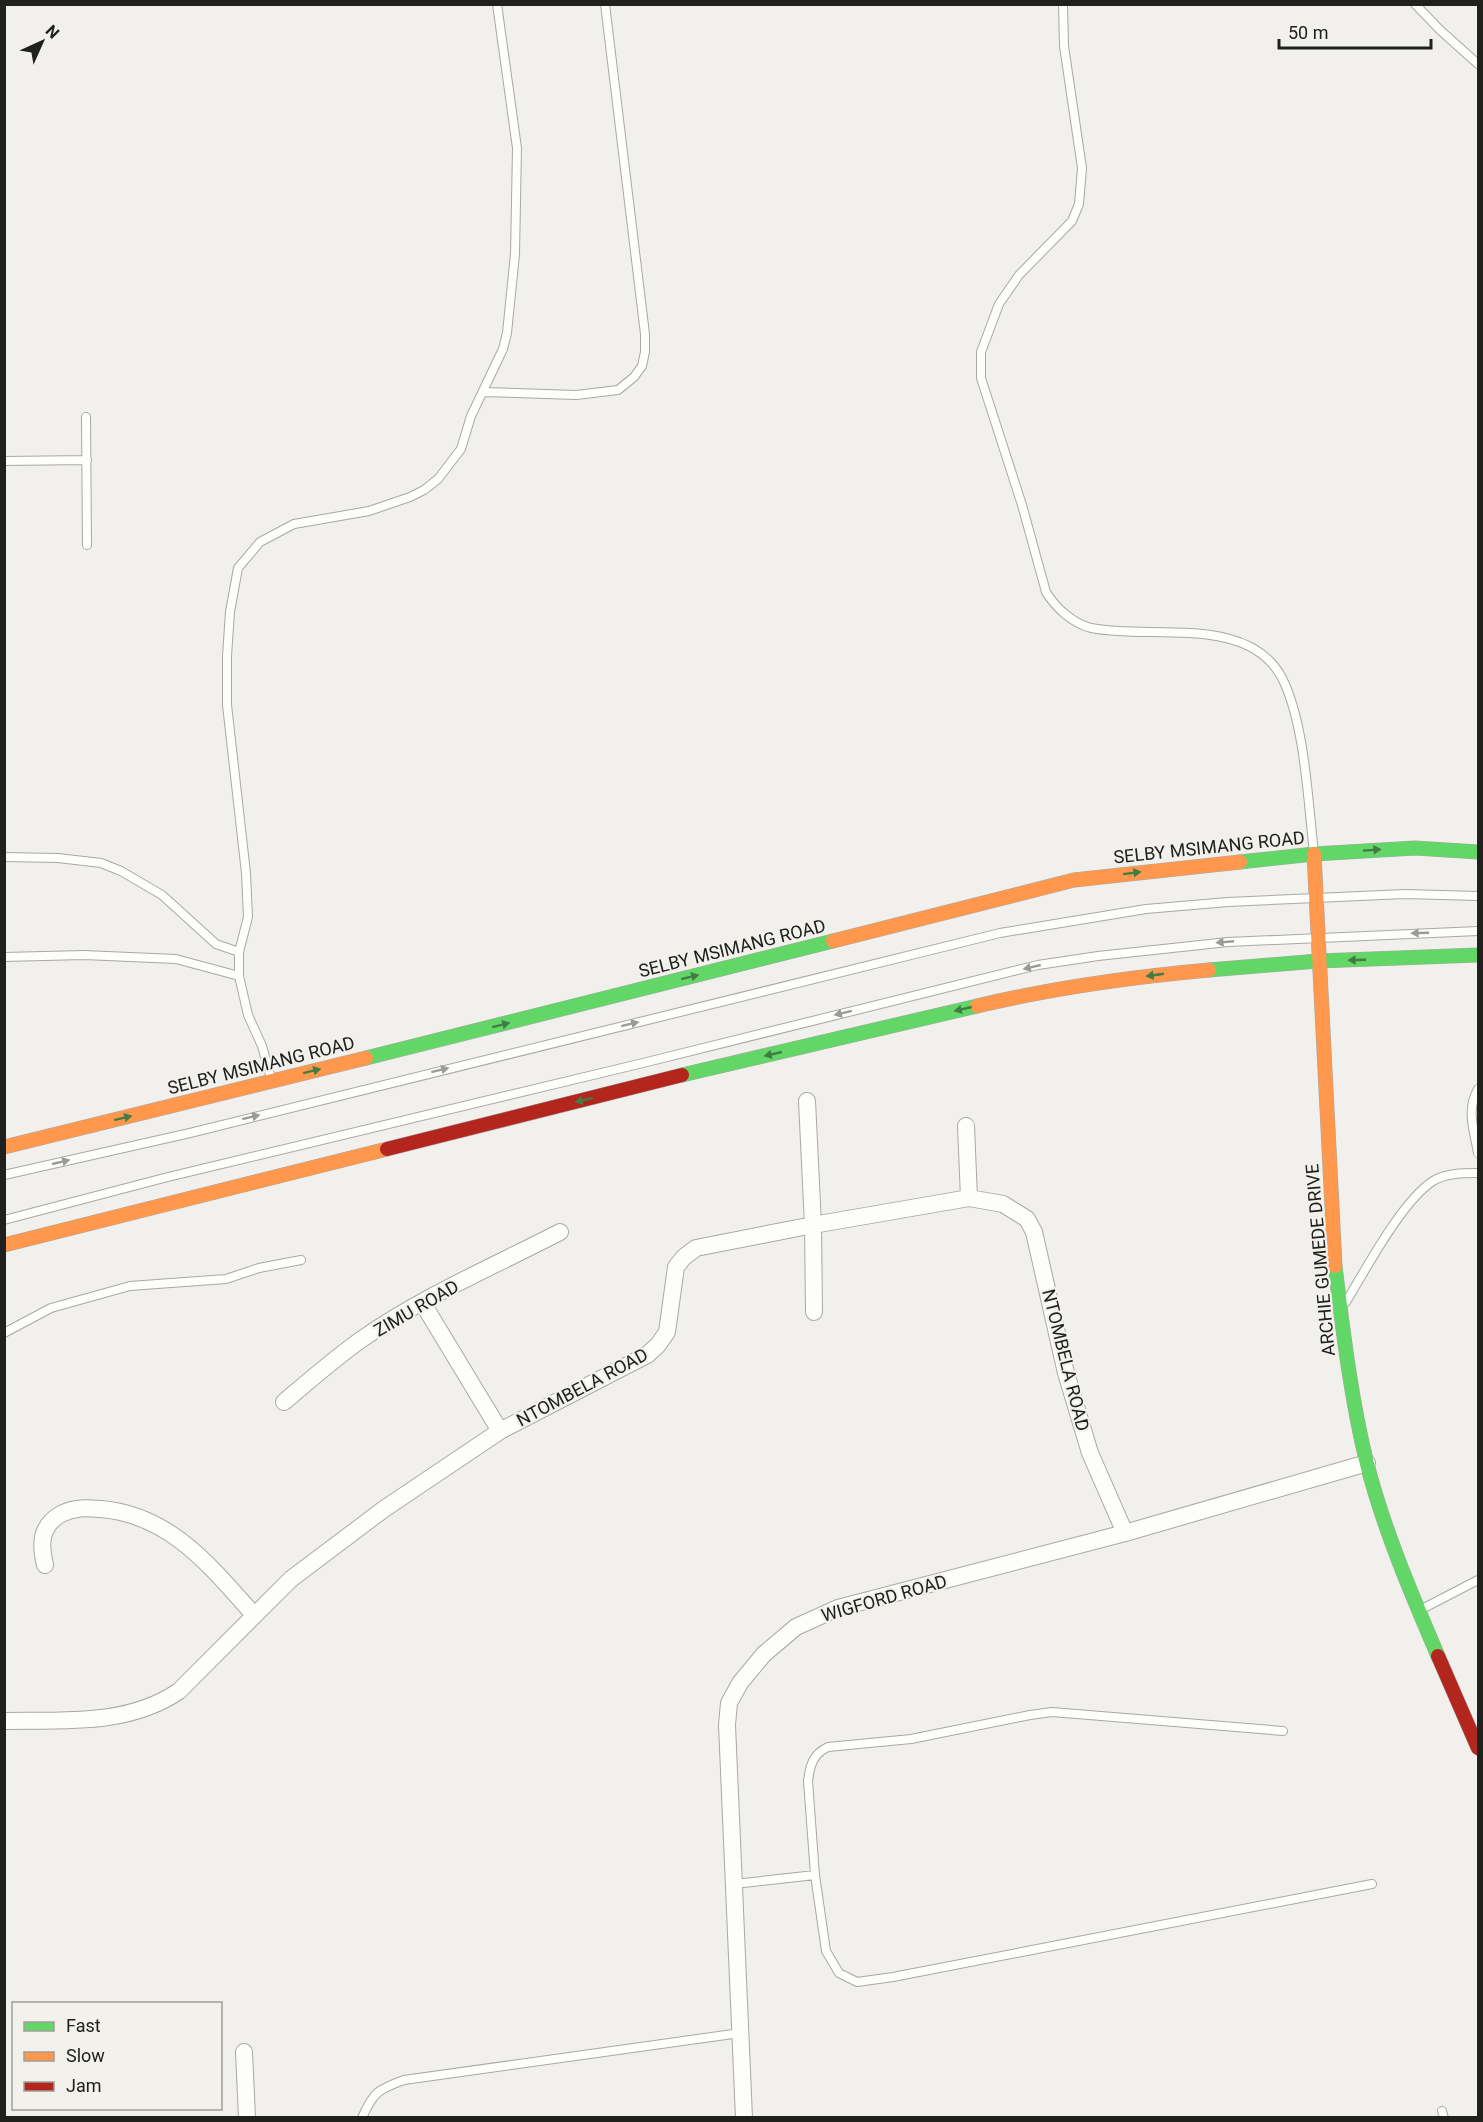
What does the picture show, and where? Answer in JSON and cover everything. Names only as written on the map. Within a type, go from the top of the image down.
[{"type":"main road","name":"SELBY MSIMANG ROAD","points":[[4,1147],[1074,880],[1314,854],[1415,848],[1479,852]]},
{"type":"main road","name":"ARCHIE GUMEDE DRIVE","points":[[1314,854],[1334,1254],[1340,1312],[1367,1463],[1388,1532],[1419,1611],[1474,1728],[1479,1748]]},
{"type":"main road","points":[[4,1245],[628,1088],[1026,994],[1164,974],[1318,961],[1479,955]]},
{"type":"street","points":[[807,1101],[813,1225],[814,1312]]},
{"type":"street","points":[[966,1126],[969,1198]]},
{"type":"street","name":"NTOMBELA ROAD","points":[[4,1721],[93,1720],[161,1703],[179,1691],[291,1579],[384,1509],[500,1431],[647,1355],[667,1332],[676,1267],[696,1248],[969,1198],[1003,1204],[1027,1219],[1034,1232],[1066,1373],[1090,1453],[1125,1533]]},
{"type":"street","name":"ZIMU ROAD","points":[[284,1402],[335,1359],[422,1302],[560,1232]]},
{"type":"street","points":[[422,1302],[500,1431]]},
{"type":"street","name":"WIGFORD ROAD","points":[[744,2118],[727,1725],[729,1703],[740,1683],[764,1654],[796,1627],[838,1608],[1125,1533],[1367,1463]]},
{"type":"street","points":[[45,1565],[41,1546],[45,1532],[52,1520],[58,1516],[78,1508],[133,1514],[158,1525],[206,1562],[254,1615]]},
{"type":"street","points":[[244,2052],[247,2118]]},
{"type":"lane","points":[[272,1081],[262,1046],[248,1015],[239,976],[239,952],[248,917],[246,873],[227,705],[230,612],[238,568],[260,542],[294,524],[369,511],[424,490],[438,479],[461,449],[471,416],[499,360],[507,333],[514,254],[517,148],[497,4]]},
{"type":"lane","points":[[483,392],[576,395],[618,390],[634,377],[642,366],[645,334],[604,4]]},
{"type":"lane","points":[[1062,4],[1064,46],[1082,168],[1079,204],[1072,221],[1020,275],[999,304],[981,352],[981,378],[1022,505],[1046,592],[1054,604],[1068,617],[1090,628],[1224,636],[1258,649],[1277,670],[1289,694],[1300,745],[1314,854]]},
{"type":"lane","points":[[1415,4],[1440,30],[1479,64]]},
{"type":"lane","points":[[86,417],[87,545]]},
{"type":"lane","points":[[4,461],[87,460]]},
{"type":"lane","points":[[4,857],[58,858],[101,863],[121,871],[162,895],[216,944],[239,952]]},
{"type":"lane","points":[[4,1176],[190,1133],[1000,933],[1146,909],[1228,902],[1406,894],[1479,896]]},
{"type":"lane","points":[[4,1220],[168,1177],[1038,965],[1228,942],[1479,931]]},
{"type":"lane","points":[[4,957],[84,955],[176,959],[239,976]]},
{"type":"lane","points":[[1479,1089],[1472,1101],[1471,1112],[1479,1153]]},
{"type":"lane","points":[[1340,1312],[1378,1250],[1408,1206],[1423,1189],[1435,1180],[1447,1176],[1479,1173]]},
{"type":"lane","points":[[4,1333],[51,1308],[130,1286],[226,1279],[259,1268],[301,1260]]},
{"type":"lane","points":[[1419,1611],[1479,1580]]},
{"type":"lane","points":[[1284,1731],[1052,1713],[1030,1715],[911,1739],[828,1747],[820,1751],[809,1768],[808,1781],[815,1875],[826,1951],[839,1973],[857,1982],[893,1977],[1372,1884]]},
{"type":"lane","points":[[734,1884],[815,1875]]},
{"type":"lane","points":[[362,2118],[368,2103],[381,2088],[404,2080],[740,2033]]},
{"type":"traffic: fast","points":[[1240,862],[1314,854],[1415,848],[1478,852]]},
{"type":"traffic: fast","points":[[366,1058],[833,941]]},
{"type":"traffic: fast","points":[[1209,970],[1318,961],[1478,955]]},
{"type":"traffic: fast","points":[[682,1075],[977,1006]]},
{"type":"traffic: fast","points":[[1335,1266],[1352,1390],[1367,1464],[1390,1537],[1438,1656]]},
{"type":"traffic: slow","points":[[1314,854],[1335,1266]]},
{"type":"traffic: slow","points":[[833,941],[1074,880],[1240,862]]},
{"type":"traffic: slow","points":[[977,1006],[1092,984],[1209,970]]},
{"type":"traffic: slow","points":[[4,1147],[366,1058]]},
{"type":"traffic: slow","points":[[4,1245],[387,1149]]},
{"type":"traffic: jam","points":[[387,1149],[682,1075]]},
{"type":"traffic: jam","points":[[1438,1656],[1478,1748]]}]
